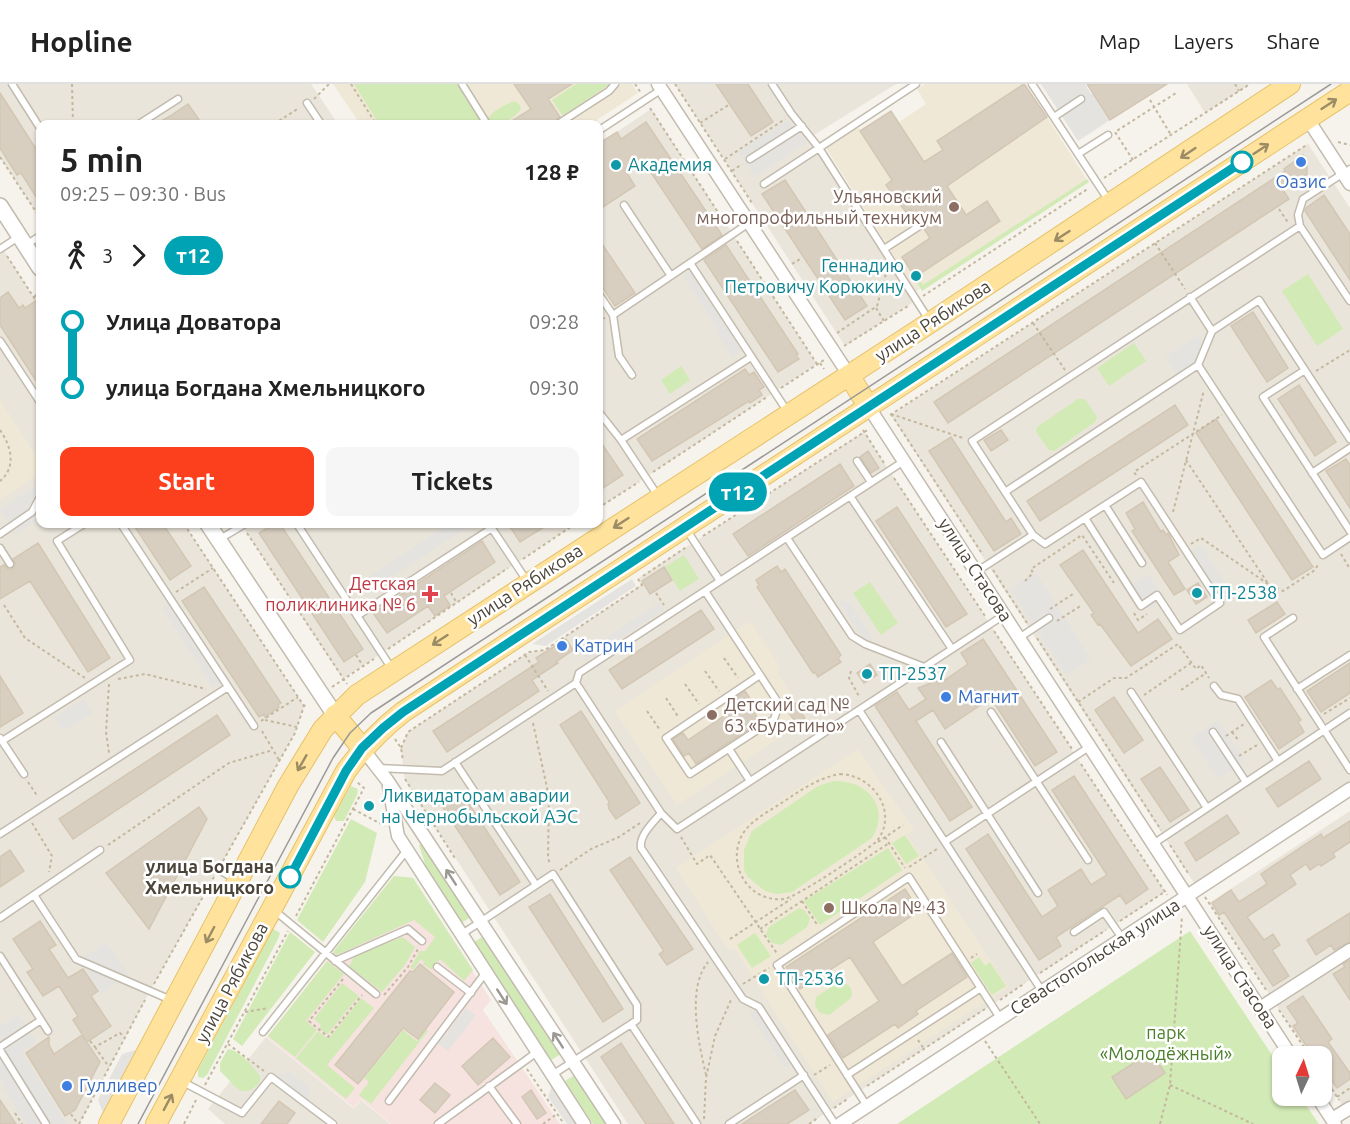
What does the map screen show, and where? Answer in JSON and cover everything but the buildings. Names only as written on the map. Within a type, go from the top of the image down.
[{"type":"main road","name":"улица Рябикова","points":[[110,1124],[238,881],[315,741],[335,715],[357,695],[1111,204],[1289,84]]},
{"type":"main road","name":"улица Рябикова","points":[[156,1124],[341,781],[362,748],[383,728],[403,712],[690,534],[868,406],[1350,90]]},
{"type":"main road","name":"улица Стасова","points":[[849,375],[868,406]]},
{"type":"main road","points":[[335,715],[362,748]]},
{"type":"street","name":"улица Стасова","points":[[660,86],[849,375]]},
{"type":"street","points":[[1307,118],[1348,175]]},
{"type":"street","points":[[0,206],[36,262]]},
{"type":"street","name":"улица Стасова","points":[[868,406],[1285,1046]]},
{"type":"street","points":[[211,528],[335,715]]},
{"type":"street","points":[[362,748],[387,780],[614,1124]]},
{"type":"street","points":[[387,780],[398,833],[407,849],[584,1124]]},
{"type":"street","name":"Севастопольская улица","points":[[840,1124],[1350,789]]},
{"type":"street","points":[[1260,1008],[1350,950]]},
{"type":"street","points":[[1323,1106],[1334,1122],[1348,1109]]},
{"type":"lane","points":[[12,84],[36,122]]},
{"type":"lane","points":[[462,84],[484,120]]},
{"type":"lane","points":[[564,120],[609,91],[615,84]]},
{"type":"lane","points":[[772,84],[791,113],[819,148],[931,322]]},
{"type":"lane","points":[[764,184],[916,84]]},
{"type":"lane","points":[[1033,85],[1111,204]]},
{"type":"lane","points":[[603,127],[660,86]]},
{"type":"lane","points":[[145,120],[178,99]]},
{"type":"lane","points":[[1054,117],[1081,99]]},
{"type":"lane","points":[[307,103],[318,120]]},
{"type":"lane","points":[[750,159],[802,126]]},
{"type":"lane","points":[[1078,154],[1108,135]]},
{"type":"lane","points":[[1348,175],[1301,202],[1298,214],[1300,226],[1350,301]]},
{"type":"lane","points":[[624,205],[671,276]]},
{"type":"lane","points":[[613,315],[749,223]]},
{"type":"lane","points":[[884,249],[921,225]]},
{"type":"lane","points":[[1084,518],[1141,606],[1157,595],[1180,630],[1220,603],[1141,482],[1084,518],[1045,544],[1033,535],[972,441],[1300,226]]},
{"type":"lane","points":[[1,248],[36,237]]},
{"type":"lane","points":[[690,263],[789,414]]},
{"type":"lane","points":[[1190,297],[1212,331]]},
{"type":"lane","points":[[603,300],[613,315],[619,356],[632,375]]},
{"type":"lane","points":[[1005,492],[1198,365],[1212,331],[1259,300],[1350,438]]},
{"type":"lane","points":[[0,340],[36,396]]},
{"type":"lane","points":[[621,440],[751,357]]},
{"type":"lane","points":[[1198,365],[1323,555],[1350,537]]},
{"type":"lane","points":[[1307,373],[1263,397],[1350,531]]},
{"type":"lane","points":[[603,417],[621,440],[659,498]]},
{"type":"lane","points":[[1312,473],[1350,448]]},
{"type":"lane","points":[[857,461],[871,482]]},
{"type":"lane","points":[[377,768],[442,771],[576,683],[579,673],[904,461]]},
{"type":"lane","points":[[850,496],[952,649]]},
{"type":"lane","points":[[0,534],[32,512],[36,504]]},
{"type":"lane","points":[[1105,505],[1142,563]]},
{"type":"lane","points":[[24,774],[1,739],[130,660],[57,541],[78,528]]},
{"type":"lane","points":[[124,528],[254,726]]},
{"type":"lane","points":[[219,540],[237,528]]},
{"type":"lane","points":[[300,528],[393,670]]},
{"type":"lane","points":[[357,616],[488,528]]},
{"type":"lane","points":[[492,528],[528,582]]},
{"type":"lane","points":[[690,534],[720,582]]},
{"type":"lane","points":[[976,572],[1033,535]]},
{"type":"lane","points":[[787,538],[852,636],[865,644],[924,667]]},
{"type":"lane","points":[[0,548],[10,564]]},
{"type":"lane","points":[[705,591],[779,704],[774,719],[690,774],[666,738],[760,675]]},
{"type":"lane","points":[[576,683],[660,813],[677,829],[1004,615]]},
{"type":"lane","points":[[1019,638],[1049,618]]},
{"type":"lane","points":[[1293,618],[1264,637],[1350,771]]},
{"type":"lane","points":[[1297,689],[1350,655]]},
{"type":"lane","points":[[1214,686],[1221,695],[1238,699],[1278,760]]},
{"type":"lane","points":[[0,834],[228,687]]},
{"type":"lane","points":[[1131,692],[1207,808]]},
{"type":"lane","points":[[862,708],[1042,991]]},
{"type":"lane","points":[[991,712],[1088,861]]},
{"type":"lane","points":[[1153,844],[1350,713]]},
{"type":"lane","points":[[1213,732],[1246,782]]},
{"type":"lane","points":[[940,742],[1038,892]]},
{"type":"lane","points":[[946,842],[1089,747]]},
{"type":"lane","points":[[729,749],[750,781]]},
{"type":"lane","points":[[455,762],[536,885]]},
{"type":"lane","points":[[660,813],[643,837],[641,848],[743,999],[759,1006],[835,1124]]},
{"type":"lane","points":[[263,1032],[407,849]]},
{"type":"lane","points":[[0,918],[100,850]]},
{"type":"lane","points":[[210,866],[238,881]]},
{"type":"lane","points":[[462,934],[553,874],[637,1005],[637,1020],[552,1075]]},
{"type":"lane","points":[[867,1106],[779,963],[909,877],[1001,1018]]},
{"type":"lane","points":[[34,895],[76,959],[174,1001]]},
{"type":"lane","points":[[273,908],[376,994]]},
{"type":"lane","points":[[1074,932],[1104,912],[1122,939]]},
{"type":"lane","points":[[335,961],[408,929],[422,941]]},
{"type":"lane","points":[[0,956],[48,1030]]},
{"type":"lane","points":[[438,967],[471,993]]},
{"type":"lane","points":[[389,1101],[486,972]]},
{"type":"lane","points":[[848,1075],[981,988]]},
{"type":"lane","points":[[41,1020],[0,1049],[46,1124]]},
{"type":"lane","points":[[631,1024],[697,1124]]},
{"type":"lane","points":[[438,1124],[537,1051]]},
{"type":"lane","points":[[179,1080],[242,1113],[271,1077],[333,1124]]},
{"type":"lane","points":[[729,1124],[805,1077]]},
{"type":"lane","points":[[489,1086],[517,1124]]},
{"type":"path","points":[[72,84],[73,120]]},
{"type":"path","points":[[351,84],[374,120]]},
{"type":"path","points":[[1235,84],[1239,91]]},
{"type":"path","points":[[845,346],[1250,84]]},
{"type":"path","points":[[1133,160],[1116,132],[1176,93]]},
{"type":"path","points":[[1150,100],[1172,135]]},
{"type":"path","points":[[700,123],[729,104]]},
{"type":"path","points":[[724,159],[774,128],[791,113]]},
{"type":"path","points":[[891,414],[1308,144]]},
{"type":"path","points":[[0,157],[36,212]]},
{"type":"path","points":[[732,171],[750,159]]},
{"type":"path","points":[[1279,209],[1293,231]]},
{"type":"path","points":[[1155,243],[1190,297]]},
{"type":"path","points":[[1,248],[36,300]]},
{"type":"path","points":[[792,264],[802,258]]},
{"type":"path","points":[[837,333],[875,308],[890,259]]},
{"type":"path","points":[[875,308],[884,321]]},
{"type":"path","points":[[1033,323],[1069,377]]},
{"type":"path","points":[[1307,373],[1350,350]]},
{"type":"path","points":[[603,505],[825,359]]},
{"type":"path","points":[[820,363],[824,369]]},
{"type":"path","points":[[1169,525],[1207,378]]},
{"type":"path","points":[[1141,482],[1134,472],[1228,411]]},
{"type":"path","points":[[891,414],[972,441]]},
{"type":"path","points":[[891,414],[1190,876]]},
{"type":"path","points":[[0,430],[9,447],[11,459],[8,473],[0,481]]},
{"type":"path","points":[[390,736],[395,738],[401,748],[408,732],[525,654],[545,650],[642,585],[638,579],[690,534],[864,432],[1165,892]]},
{"type":"path","points":[[1186,460],[1271,586]]},
{"type":"path","points":[[71,1114],[78,1124],[280,760],[306,705],[298,697],[187,528]]},
{"type":"path","points":[[246,528],[343,679]]},
{"type":"path","points":[[332,687],[569,528]]},
{"type":"path","points":[[1025,581],[1033,573],[1031,569],[1083,535],[1113,582]]},
{"type":"path","points":[[1185,549],[1201,538],[1271,586],[1283,591],[1315,570],[1323,555]]},
{"type":"path","points":[[1337,546],[1350,569]]},
{"type":"path","points":[[169,597],[213,568]]},
{"type":"path","points":[[451,593],[457,603]]},
{"type":"path","points":[[656,593],[670,614]]},
{"type":"path","points":[[1049,618],[1073,594]]},
{"type":"path","points":[[4,605],[25,638],[93,684]]},
{"type":"path","points":[[1049,618],[1082,605]]},
{"type":"path","points":[[1132,611],[1138,620],[1155,609]]},
{"type":"path","points":[[1078,702],[1114,678],[1126,678],[1179,644],[1196,669],[1201,665],[1214,686]]},
{"type":"path","points":[[525,654],[553,698]]},
{"type":"path","points":[[356,655],[363,666]]},
{"type":"path","points":[[724,658],[744,686]]},
{"type":"path","points":[[1136,700],[1191,663]]},
{"type":"path","points":[[705,671],[724,699]]},
{"type":"path","points":[[851,671],[849,678],[862,708]]},
{"type":"path","points":[[1181,690],[1206,673]]},
{"type":"path","points":[[109,756],[105,732],[109,681],[145,674],[207,689]]},
{"type":"path","points":[[686,684],[704,712]]},
{"type":"path","points":[[280,760],[257,724],[298,697]]},
{"type":"path","points":[[666,698],[684,726]]},
{"type":"path","points":[[1316,719],[1350,698]]},
{"type":"path","points":[[540,707],[532,726],[549,797],[548,857],[553,874],[591,849],[633,828]]},
{"type":"path","points":[[647,711],[666,738]]},
{"type":"path","points":[[264,719],[297,727]]},
{"type":"path","points":[[1219,741],[1251,719]]},
{"type":"path","points":[[1232,732],[1239,741]]},
{"type":"path","points":[[1232,761],[1264,740]]},
{"type":"path","points":[[100,850],[229,763],[273,750]]},
{"type":"path","points":[[24,774],[44,806]]},
{"type":"path","points":[[793,897],[778,899],[765,897],[753,890],[741,877],[737,864],[738,844],[745,830],[758,819],[819,780],[848,774],[867,782],[874,788],[883,804],[885,818],[882,832],[873,845]]},
{"type":"path","points":[[184,1124],[364,788],[354,779]]},
{"type":"path","points":[[353,809],[398,833]]},
{"type":"path","points":[[27,816],[52,856],[47,887]]},
{"type":"path","points":[[730,939],[903,825]]},
{"type":"path","points":[[677,829],[697,864],[711,855],[756,922],[779,963],[736,989],[715,1036],[706,1078],[704,1124]]},
{"type":"path","points":[[885,837],[906,870],[946,842]]},
{"type":"path","points":[[760,929],[889,843]]},
{"type":"path","points":[[802,901],[823,934]]},
{"type":"path","points":[[1209,903],[1303,1046]]},
{"type":"path","points":[[1160,1124],[1170,1084],[1182,915]]},
{"type":"path","points":[[376,994],[382,999],[408,967],[422,941]]},
{"type":"path","points":[[706,1078],[698,1040],[696,1008],[698,985],[706,964],[714,956]]},
{"type":"path","points":[[349,972],[309,1021],[328,1037],[368,988]]},
{"type":"path","points":[[244,1012],[284,1006]]},
{"type":"path","points":[[980,1032],[1040,1124]]},
{"type":"path","points":[[95,1047],[120,1033],[125,1038]]},
{"type":"path","points":[[90,1041],[109,1067]]},
{"type":"path","points":[[228,1044],[271,1077]]},
{"type":"path","points":[[805,1077],[838,1060]]},
{"type":"path","points":[[522,1062],[564,1124]]},
{"type":"path","points":[[1170,1084],[1253,1124]]},
{"type":"path","points":[[1336,1097],[1350,1088]]},
{"type":"path","points":[[1332,1090],[1348,1109]]},
{"type":"path","points":[[15,1113],[22,1124]]},
{"type":"path","points":[[543,1124],[557,1114]]},
{"type":"shaded area","points":[[0,84],[311,84],[335,120],[36,120],[36,212],[0,157]]},
{"type":"shaded area","points":[[333,84],[632,84],[638,93],[597,120],[357,120]]},
{"type":"shaded area","points":[[675,84],[896,84],[814,135],[918,299],[845,346]]},
{"type":"shaded area","name":"Ульяновский многопрофильный техникум","points":[[925,84],[1026,84],[1087,180],[916,291],[826,148],[858,127],[860,130],[891,111],[899,122],[926,104],[917,89]]},
{"type":"shaded area","points":[[1041,84],[1085,84],[1091,94],[1095,92],[1110,120],[1078,141]]},
{"type":"shaded area","points":[[1187,84],[1250,84],[1205,113]]},
{"type":"shaded area","points":[[651,109],[817,364],[603,505],[603,141]]},
{"type":"shaded area","points":[[788,120],[807,142],[755,177],[738,152]]},
{"type":"shaded area","points":[[1308,144],[1350,208],[1350,782],[1194,883],[891,415]]},
{"type":"shaded area","points":[[0,245],[36,301],[36,528],[187,528],[304,706],[295,733],[150,991],[79,1124],[0,1124]]},
{"type":"shaded area","points":[[690,271],[742,351],[732,358],[718,335],[719,331],[683,276]]},
{"type":"shaded area","points":[[1198,335],[1204,343],[1195,363],[1177,375],[1165,357]]},
{"type":"shaded area","points":[[0,400],[36,456],[36,476],[0,500]]},
{"type":"shaded area","points":[[864,432],[1165,892],[809,1124],[628,1124],[405,780],[401,748],[408,732],[529,652],[545,650],[641,585],[637,579]]},
{"type":"shaded area","points":[[36,486],[36,522],[15,535],[0,509]]},
{"type":"shaded area","points":[[244,528],[569,528],[343,679]]},
{"type":"shaded area","points":[[443,528],[466,528],[370,591],[367,578]]},
{"type":"shaded area","points":[[1201,545],[1235,598],[1218,609],[1184,556]]},
{"type":"shaded area","points":[[1036,572],[1091,659],[1066,675],[1010,589]]},
{"type":"shaded area","points":[[1148,574],[1164,599],[1148,610],[1131,585]]},
{"type":"shaded area","points":[[632,579],[636,586],[546,646],[532,644]]},
{"type":"shaded area","points":[[837,600],[849,602],[873,639],[866,643]]},
{"type":"shaded area","points":[[170,603],[222,683],[213,688],[162,608]]},
{"type":"shaded area","points":[[659,603],[664,610],[586,661],[581,654]]},
{"type":"shaded area","name":"Детский сад № 63 «Буратино»","points":[[750,621],[778,663],[778,674],[808,719],[677,805],[615,711]]},
{"type":"shaded area","points":[[84,699],[93,713],[63,731],[54,717]]},
{"type":"shaded area","points":[[1218,720],[1245,761],[1218,779],[1191,738]]},
{"type":"shaded area","name":"Школа № 43","points":[[858,749],[914,830],[907,835],[1008,987],[833,1102],[734,948],[729,951],[676,868]]},
{"type":"shaded area","points":[[1350,811],[1350,1117],[1332,1089],[1332,1046],[1303,1046],[1209,903]]},
{"type":"shaded area","points":[[394,876],[413,878],[491,1000],[483,1010],[560,1124],[391,1124],[361,1099],[354,1108],[267,1037]]},
{"type":"shaded area","points":[[107,942],[129,976],[101,994],[79,960]]},
{"type":"shaded area","points":[[466,1008],[476,1015],[448,1051],[438,1044]]},
{"type":"shaded area","points":[[757,1008],[793,1063],[785,1068],[749,1013]]},
{"type":"shaded area","points":[[19,1014],[37,1042],[22,1052],[67,1124],[26,1124],[3,1088],[5,1087],[0,1078],[0,1026]]},
{"type":"shaded area","points":[[266,1037],[354,1109],[361,1100],[390,1124],[225,1124],[208,1109]]},
{"type":"shaded area","points":[[136,1050],[103,1113],[98,1100],[122,1054]]},
{"type":"shaded area","points":[[290,1072],[309,1087],[310,1102],[275,1075]]},
{"type":"shaded area","points":[[552,1085],[578,1124],[567,1124],[548,1097]]},
{"type":"green space","points":[[354,84],[458,84],[481,120],[376,120]]},
{"type":"green space","points":[[576,84],[610,84],[563,116],[552,100]]},
{"type":"green space","points":[[515,101],[521,109],[509,120],[489,120],[488,118],[500,108]]},
{"type":"green space","points":[[1087,179],[1089,182],[922,291],[915,279],[918,278],[923,285]]},
{"type":"green space","points":[[1308,274],[1343,329],[1317,346],[1282,291]]},
{"type":"green space","points":[[1134,343],[1146,361],[1109,386],[1097,368]]},
{"type":"green space","points":[[681,366],[690,380],[670,394],[661,380]]},
{"type":"green space","points":[[1078,399],[1085,399],[1097,417],[1095,422],[1054,451],[1049,450],[1036,432],[1037,427]]},
{"type":"green space","points":[[684,555],[699,579],[680,591],[665,567]]},
{"type":"green space","points":[[870,582],[898,623],[881,635],[853,593]]},
{"type":"green space","points":[[834,781],[857,785],[866,790],[872,798],[879,816],[872,838],[792,892],[777,894],[765,891],[748,877],[744,870],[744,850],[752,831],[818,786]]},
{"type":"green space","points":[[351,786],[358,789],[357,795],[344,821],[336,821],[334,816]]},
{"type":"green space","points":[[351,819],[377,833],[365,882],[323,942],[297,920]]},
{"type":"green space","points":[[905,835],[919,856],[906,864],[892,843]]},
{"type":"green space","points":[[423,843],[471,917],[461,923],[427,870],[419,845]]},
{"type":"green space","points":[[888,848],[902,870],[820,925],[804,901]]},
{"type":"green space","points":[[394,876],[413,878],[473,970],[464,981],[440,959],[431,970],[423,964],[421,959],[413,970],[410,968],[420,951],[425,951],[435,937],[414,920],[337,955],[333,952]]},
{"type":"green space","points":[[799,908],[804,910],[810,918],[807,927],[781,945],[772,943],[766,935],[769,927]]},
{"type":"green space","points":[[273,929],[280,933],[278,939],[207,1075],[203,1078],[198,1077],[198,1070]]},
{"type":"green space","name":"парк «Молодёжный»","points":[[1190,931],[1272,1055],[1272,1106],[1307,1106],[1319,1124],[897,1124]]},
{"type":"green space","points":[[290,932],[315,952],[242,1046],[233,1039]]},
{"type":"green space","points":[[755,933],[771,956],[752,968],[737,945]]},
{"type":"green space","points":[[484,936],[561,1054],[551,1060],[474,942]]},
{"type":"green space","points":[[403,937],[415,947],[405,965],[382,992],[349,966],[355,955]]},
{"type":"green space","points":[[979,957],[985,966],[990,962],[1006,986],[992,995],[971,963]]},
{"type":"green space","points":[[327,961],[344,974],[306,1021],[317,1030],[295,1057],[268,1036]]},
{"type":"green space","points":[[839,982],[850,987],[851,998],[829,1015],[820,1013],[815,1006],[816,997]]},
{"type":"green space","points":[[342,983],[359,996],[327,1035],[314,1019]]},
{"type":"green space","points":[[361,998],[374,1008],[327,1065],[355,1088],[346,1099],[296,1058],[318,1031],[328,1039]]},
{"type":"green space","points":[[426,1029],[428,1031],[371,1104],[359,1095],[369,1082],[364,1078],[403,1030],[417,1041]]},
{"type":"green space","points":[[228,1049],[242,1056],[260,1076],[260,1082],[248,1091],[234,1086],[220,1071],[220,1063]]},
{"type":"green space","points":[[575,1075],[606,1124],[593,1124],[565,1081]]},
{"type":"tram line","points":[[138,1124],[333,758],[350,733],[371,713],[1331,84]]},
{"type":"bus line","name":"т12","points":[[290,877],[346,771],[362,748],[403,712],[1242,162]]},
{"type":"place","name":"Оазис","points":[[1301,162]]},
{"type":"place","name":"Академия","points":[[616,165]]},
{"type":"place","name":"Ульяновский многопрофильный техникум","points":[[954,207]]},
{"type":"place","name":"Геннадию Петровичу Корюкину","points":[[916,276]]},
{"type":"place","name":"ТП-2538","points":[[1197,593]]},
{"type":"place","name":"Детская поликлиника № 6","points":[[430,594]]},
{"type":"place","name":"Катрин","points":[[562,646]]},
{"type":"place","name":"ТП-2537","points":[[867,674]]},
{"type":"place","name":"Магнит","points":[[946,697]]},
{"type":"place","name":"Детский сад № 63 «Буратино»","points":[[712,715]]},
{"type":"place","name":"Ликвидаторам аварии на Чернобыльской АЭС","points":[[369,806]]},
{"type":"place","name":"улица Богдана Хмельницкого","points":[[290,877]]},
{"type":"place","name":"Школа № 43","points":[[829,908]]},
{"type":"place","name":"ТП-2536","points":[[764,979]]},
{"type":"place","name":"Гулливер","points":[[67,1086]]}]
